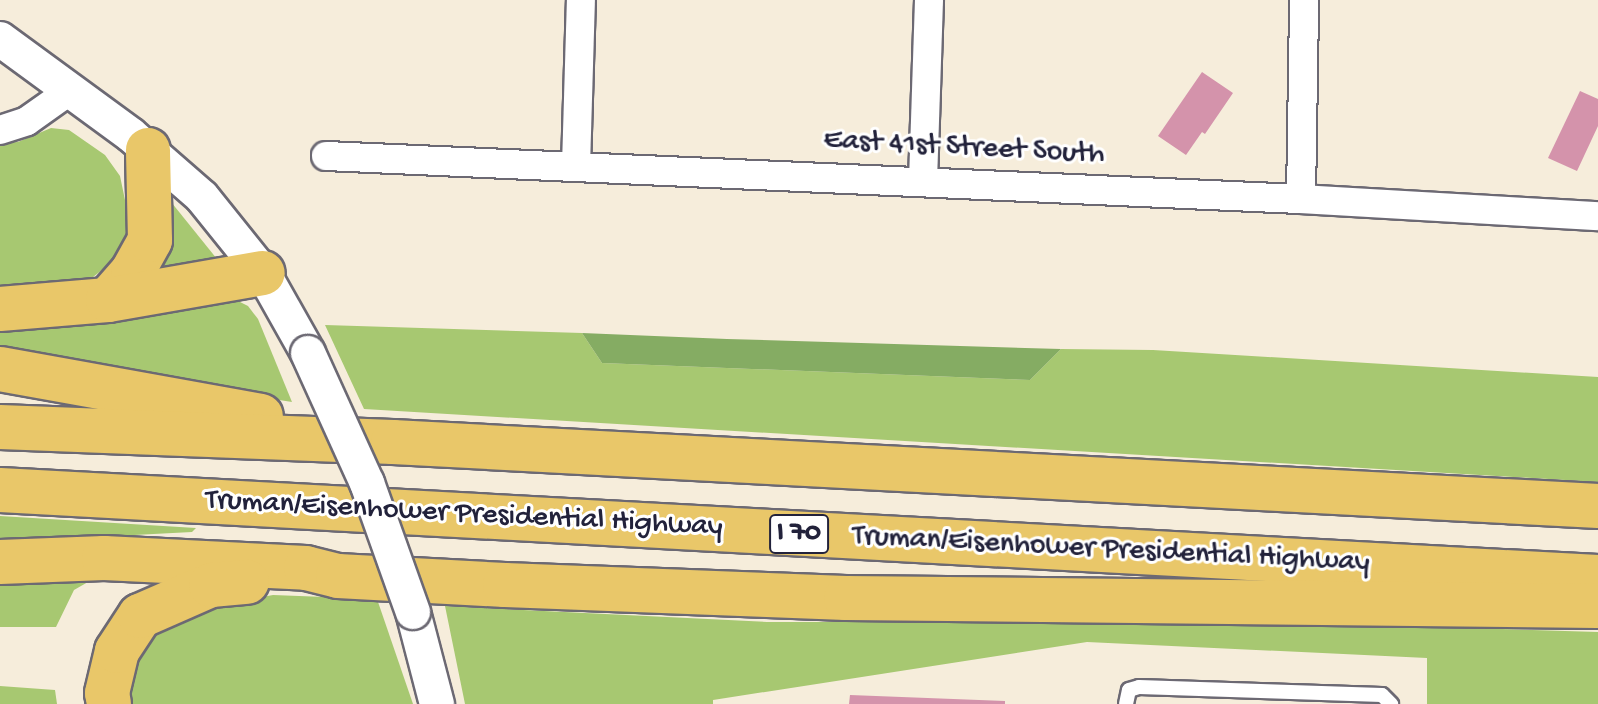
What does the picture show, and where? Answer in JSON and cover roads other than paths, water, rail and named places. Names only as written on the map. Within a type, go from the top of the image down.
[{"type":"highway","points":[[108,300],[133,271],[150,240],[148,150]]},
{"type":"highway","points":[[0,309],[108,300],[263,273]]},
{"type":"highway","points":[[0,369],[145,392],[393,442]]},
{"type":"highway","name":"I 70","points":[[0,427],[393,442],[1598,506]]},
{"type":"highway","name":"Truman/Eisenhower Presidential Highway","points":[[0,490],[1598,577]]},
{"type":"highway","points":[[0,562],[120,558],[306,568],[338,576]]},
{"type":"highway","points":[[109,704],[107,693],[117,651],[140,616],[211,585],[338,576],[846,598],[1598,606]]},
{"type":"street","points":[[576,166],[581,0]]},
{"type":"street","points":[[923,181],[929,0]]},
{"type":"street","points":[[1301,199],[1304,0]]},
{"type":"street","points":[[0,39],[148,150],[202,197],[263,273],[308,353],[367,483],[413,612],[437,704]]},
{"type":"street","points":[[0,130],[27,121],[68,92]]},
{"type":"street","name":"East 41st Street South","points":[[326,156],[923,181],[1598,216]]},
{"type":"lane","points":[[1126,704],[1129,690],[1139,687],[1382,695],[1391,704]]}]
